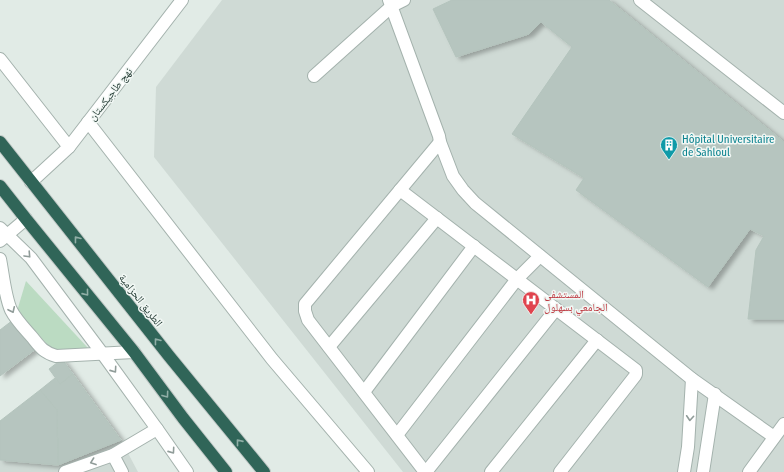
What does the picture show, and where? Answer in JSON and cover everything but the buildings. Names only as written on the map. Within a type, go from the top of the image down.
[{"type":"highway","name":"الطريق الحزامية","points":[[0,142],[169,356],[264,472]]},
{"type":"highway","points":[[0,186],[134,352],[183,418],[226,472]]},
{"type":"street","name":"نهج طاجيكستان","points":[[31,182],[69,147],[182,0]]},
{"type":"street","points":[[314,76],[391,3],[404,0]]},
{"type":"street","points":[[640,0],[784,113]]},
{"type":"street","points":[[391,3],[453,176],[463,190],[475,203],[692,379],[774,437]]},
{"type":"street","points":[[0,59],[69,147]]},
{"type":"street","points":[[88,122],[272,359],[368,472]]},
{"type":"street","points":[[440,142],[305,304],[305,312],[308,320],[426,472],[556,309]]},
{"type":"street","points":[[400,190],[636,370],[636,374],[560,472]]},
{"type":"street","points":[[329,347],[437,218]]},
{"type":"street","points":[[26,219],[2,234],[31,258],[102,353],[187,472]]},
{"type":"street","points":[[364,392],[474,246]]},
{"type":"street","points":[[397,435],[516,279],[540,256]]},
{"type":"street","points":[[0,259],[11,310],[42,349],[48,354],[56,356],[134,352]]},
{"type":"street","points":[[491,472],[597,340]]},
{"type":"street","points":[[684,472],[688,447],[692,379]]},
{"type":"street","points":[[703,472],[715,394]]},
{"type":"street","points":[[749,472],[784,424]]},
{"type":"street","points":[[65,472],[113,455],[157,429]]},
{"type":"street","points":[[113,455],[122,472]]},
{"type":"shaded area","name":"المستشفى الجامعي بسهلول","points":[[222,0],[784,0],[784,472],[403,472],[154,157],[156,87]]},
{"type":"shaded area","points":[[121,440],[138,472],[0,472],[0,460],[58,465]]},
{"type":"green space","points":[[26,281],[88,348],[55,353],[17,311]]},
{"type":"place","name":"Hôpital Universitaire de Sahloul","points":[[669,160]]},
{"type":"place","name":"المستشفى الجامعي بسهلول","points":[[531,315]]}]
